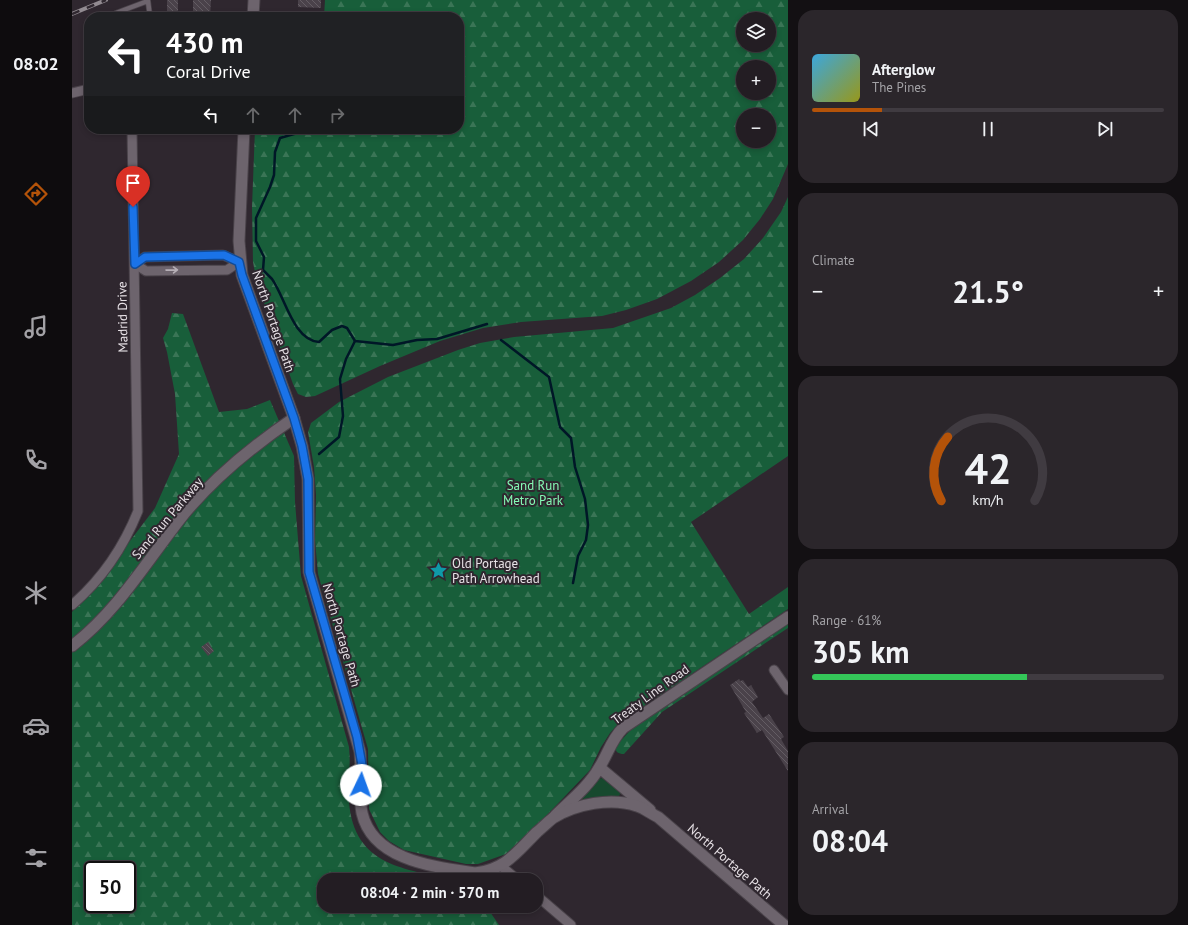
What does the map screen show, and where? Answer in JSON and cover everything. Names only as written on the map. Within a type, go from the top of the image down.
[{"type":"main road","points":[[253,12],[254,0]]},
{"type":"main road","name":"North Portage Path","points":[[244,134],[239,262],[242,275],[294,418],[302,446],[308,479],[309,572],[357,737],[362,765],[360,801],[362,815],[369,828],[388,849],[400,856],[475,873],[488,871],[501,866],[553,818],[578,806],[599,803],[620,803],[636,806],[658,817]]},
{"type":"main road","name":"Sand Run Parkway","points":[[72,646],[110,611],[181,518],[208,488],[254,447],[294,418]]},
{"type":"main road","name":"Treaty Line Road","points":[[553,818],[591,780],[600,768],[614,737],[623,728],[788,617]]},
{"type":"main road","name":"North Portage Path","points":[[600,768],[784,925]]},
{"type":"street","points":[[72,93],[84,90]]},
{"type":"street","name":"Madrid Drive","points":[[72,605],[97,580],[121,545],[135,519],[138,506],[132,134]]},
{"type":"street","points":[[216,255],[224,255],[239,262],[227,270],[146,271],[135,264],[145,257],[216,255]]},
{"type":"street","points":[[774,670],[788,690]]},
{"type":"street","points":[[501,866],[510,873]]},
{"type":"street","points":[[543,901],[571,925]]},
{"type":"lane","points":[[116,12],[148,1],[149,12]]},
{"type":"green space","points":[[325,0],[788,0],[788,164],[773,199],[760,219],[743,240],[719,262],[691,281],[657,299],[626,310],[602,316],[521,322],[483,328],[440,341],[380,366],[315,396],[306,397],[298,394],[293,384],[257,283],[253,262],[252,207],[255,134],[464,134],[464,12],[324,12]]},
{"type":"green space","name":"Sand Run Metro Park","points":[[788,197],[788,456],[691,522],[749,614],[788,587],[788,609],[620,722],[610,733],[601,747],[590,770],[545,817],[506,854],[478,864],[466,864],[404,850],[389,841],[380,832],[369,809],[368,749],[318,574],[315,540],[316,495],[314,467],[308,432],[311,423],[339,402],[388,377],[458,350],[480,343],[514,337],[613,328],[671,308],[695,295],[744,259],[763,238],[781,212]]},
{"type":"green space","points":[[172,313],[183,314],[219,412],[247,409],[270,400],[294,456],[295,502],[301,576],[349,747],[349,802],[353,823],[361,840],[372,852],[385,861],[423,873],[317,873],[317,913],[491,913],[499,925],[72,925],[72,612],[111,566],[155,508],[179,454],[175,394],[163,338],[168,329]]},
{"type":"green space","points":[[788,623],[788,628],[662,712],[624,754],[620,754],[617,751],[615,747],[637,723]]},
{"type":"green space","points":[[602,778],[610,782],[619,790],[621,793],[618,797],[583,799],[581,797],[597,779]]},
{"type":"building","points":[[167,0],[178,0],[178,12],[167,12]]},
{"type":"building","points":[[193,0],[211,0],[210,12],[193,12]]},
{"type":"building","points":[[298,0],[321,0],[321,8],[298,7]]},
{"type":"building","points":[[208,642],[214,651],[208,656],[201,647]]},
{"type":"building","points":[[739,679],[740,681],[743,680],[748,687],[751,685],[758,697],[752,702],[763,718],[769,714],[784,737],[781,739],[788,751],[788,771],[762,730],[757,733],[744,713],[746,712],[730,685]]},
{"type":"waterway","points":[[294,134],[280,138],[275,152],[274,175],[256,218],[256,241],[264,257],[263,270],[272,279],[296,326],[303,334],[310,339],[319,342],[332,330],[342,326],[347,328],[355,341],[393,345],[417,340],[437,339],[487,324]]},
{"type":"waterway","points":[[501,340],[549,377],[560,427],[571,438],[575,467],[585,499],[588,525],[586,540],[578,556],[573,583]]},
{"type":"waterway","points":[[319,454],[339,437],[343,416],[340,379],[346,359],[355,341]]},
{"type":"railway","points":[[72,14],[106,0]]},
{"type":"place","name":"Old Portage Path Arrowhead","points":[[439,570]]},
{"type":"route","points":[[133,207],[135,264],[145,257],[224,255],[239,262],[242,275],[294,418],[302,446],[308,479],[309,572],[357,737],[362,765],[361,785]]}]
